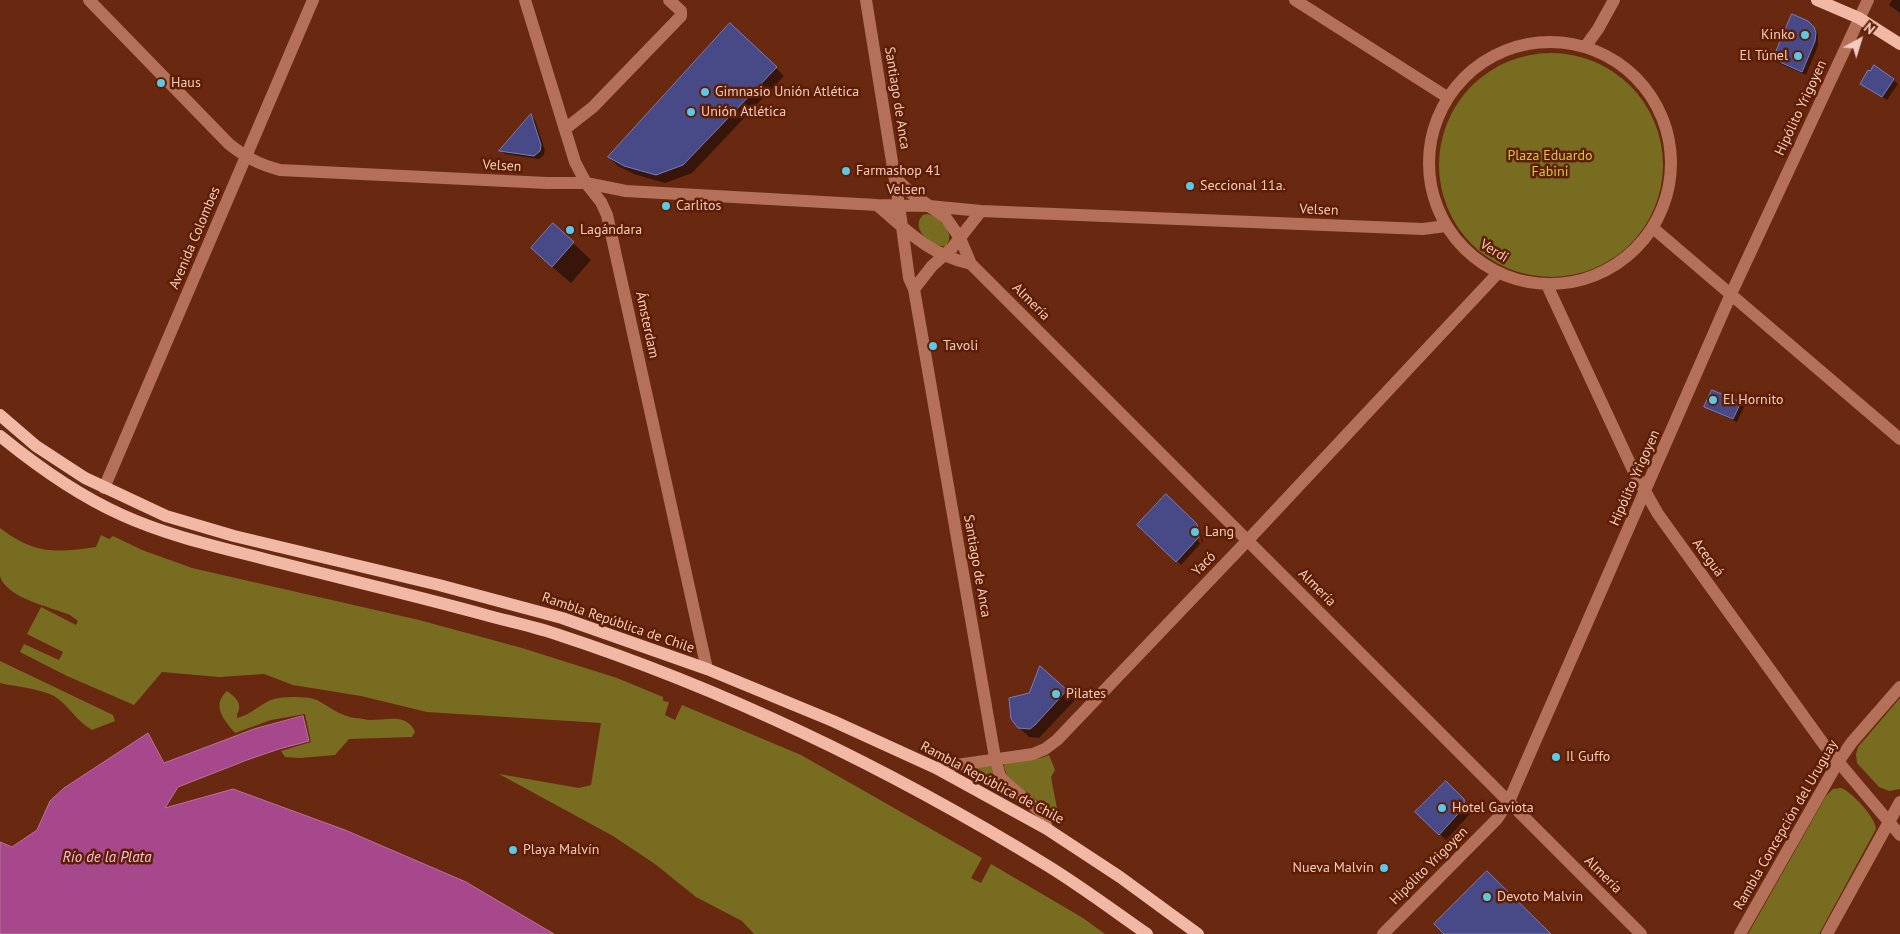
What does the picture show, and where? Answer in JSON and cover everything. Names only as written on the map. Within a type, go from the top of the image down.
[{"type":"main road","points":[[1817,0],[1859,18],[1900,44]]},
{"type":"main road","name":"Rambla República de Chile","points":[[0,415],[36,446],[85,478],[148,509],[197,526],[439,585],[562,618],[707,669],[833,721],[936,768],[1046,829],[1120,877],[1198,934]]},
{"type":"main road","points":[[0,436],[32,462],[79,493],[120,514],[157,529],[226,549],[553,633],[648,667],[745,706],[834,746],[920,791],[1051,867],[1147,934]]},
{"type":"street","name":"Velsen","points":[[89,0],[229,144],[246,158],[260,165],[280,170],[547,183],[586,183],[626,191],[860,202],[877,205],[929,206],[981,211],[1423,229],[1446,226]]},
{"type":"street","name":"Avenida Colombes","points":[[104,488],[313,0]]},
{"type":"street","name":"Ámsterdam","points":[[525,0],[575,162],[586,183],[601,202],[607,215],[707,669]]},
{"type":"street","points":[[565,130],[593,108],[681,16],[681,11],[669,0]]},
{"type":"street","name":"Santiago de Anca","points":[[866,0],[909,278],[914,289],[995,758],[1000,776],[1043,814],[1046,829]]},
{"type":"street","points":[[1295,0],[1447,97]]},
{"type":"street","points":[[1585,47],[1598,29],[1614,0]]},
{"type":"street","name":"Hipólito Yrigoyen","points":[[1383,934],[1497,819],[1509,801],[1646,492],[1731,294],[1868,0]]},
{"type":"street","name":"Verdi","points":[[1540,42],[1563,42],[1585,47],[1611,58],[1633,74],[1651,96],[1664,121],[1671,148],[1671,176],[1665,203],[1653,228],[1638,247],[1620,263],[1599,275],[1576,282],[1547,285],[1516,280],[1498,273],[1478,261],[1460,245],[1446,226],[1436,206],[1430,184],[1428,161],[1430,139],[1437,117],[1447,97],[1478,64],[1518,45],[1540,42]]},
{"type":"street","name":"Almería","points":[[895,178],[911,193],[946,218],[960,238],[971,264],[1641,934]]},
{"type":"street","name":"Almería","points":[[877,205],[902,227],[934,250],[944,256],[971,264]]},
{"type":"street","points":[[914,289],[932,266],[960,238],[981,211]]},
{"type":"street","points":[[1653,228],[1900,439]]},
{"type":"street","name":"Yacó","points":[[936,768],[1033,754],[1045,749],[1056,740],[1248,540],[1498,273]]},
{"type":"street","name":"Aceguá","points":[[1547,285],[1633,470],[1658,514],[1838,762],[1900,835]]},
{"type":"street","name":"Rambla Concepción del Uruguay","points":[[1740,934],[1838,762],[1852,742],[1900,687]]},
{"type":"street","points":[[1827,934],[1900,802]]},
{"type":"green space","name":"Plaza Eduardo Fabini","points":[[1540,53],[1562,53],[1594,61],[1604,66],[1622,78],[1638,94],[1655,122],[1661,143],[1663,165],[1661,187],[1655,208],[1638,236],[1622,252],[1594,269],[1562,277],[1540,277],[1508,269],[1498,264],[1480,252],[1464,236],[1447,208],[1439,176],[1439,154],[1447,122],[1452,112],[1464,94],[1480,78],[1508,61]]},
{"type":"green space","points":[[928,214],[938,219],[946,227],[949,241],[946,246],[935,244],[920,231],[919,220],[923,215]]},
{"type":"green space","points":[[0,528],[24,543],[45,550],[96,547],[101,535],[109,539],[113,536],[142,550],[192,568],[419,620],[522,648],[617,678],[663,697],[663,701],[669,702],[665,715],[675,720],[682,705],[801,755],[982,858],[971,878],[981,883],[991,864],[1083,918],[1105,934],[754,934],[742,921],[696,897],[655,864],[613,836],[499,774],[579,788],[591,785],[601,723],[427,712],[361,696],[293,685],[264,674],[219,677],[162,672],[134,705],[67,676],[20,652],[24,644],[59,660],[63,652],[27,634],[41,607],[76,625],[78,621],[70,615],[20,596],[4,584],[0,576]]},
{"type":"green space","points":[[0,661],[113,715],[115,721],[92,730],[54,696],[34,689],[0,683]]},
{"type":"green space","points":[[227,691],[239,704],[237,718],[248,714],[273,699],[303,697],[317,700],[350,717],[369,720],[402,720],[407,722],[415,732],[412,737],[349,739],[335,755],[300,758],[285,757],[281,751],[311,742],[305,714],[271,720],[235,733],[221,713],[220,702]]},
{"type":"green space","points":[[1900,698],[1900,789],[1889,791],[1879,787],[1857,763],[1856,754],[1858,747]]},
{"type":"green space","points":[[1049,755],[1055,770],[1051,777],[1059,819],[1008,778],[1004,767],[1005,763],[1037,759]]},
{"type":"green space","points":[[991,765],[996,787],[970,773],[968,769]]},
{"type":"green space","points":[[1841,788],[1851,794],[1862,806],[1872,818],[1876,829],[1819,934],[1748,934],[1826,796],[1833,789]]},
{"type":"water","name":"Río de la Plata","points":[[303,716],[309,741],[247,760],[178,787],[165,808],[233,789],[345,830],[466,882],[554,934],[0,934],[0,842],[12,847],[37,830],[50,801],[64,788],[148,733],[164,763],[254,729]]},
{"type":"building","points":[[1792,14],[1808,21],[1814,27],[1816,33],[1815,41],[1802,72],[1773,59]]},
{"type":"building","name":"Unión Atlética","points":[[730,23],[777,67],[683,165],[656,175],[624,166],[608,157]]},
{"type":"building","points":[[1874,65],[1894,79],[1882,97],[1860,84],[1868,70],[1870,71]]},
{"type":"building","points":[[531,114],[541,145],[540,151],[534,156],[499,151]]},
{"type":"building","points":[[553,223],[574,242],[552,267],[531,248]]},
{"type":"building","points":[[1712,390],[1741,402],[1733,419],[1704,407]]},
{"type":"building","points":[[1166,494],[1197,524],[1199,537],[1176,562],[1137,525]]},
{"type":"building","points":[[1040,666],[1067,690],[1030,729],[1018,728],[1011,719],[1009,698],[1029,693]]},
{"type":"building","name":"Hotel Gaviota","points":[[1446,781],[1464,799],[1465,806],[1439,835],[1415,812]]},
{"type":"building","name":"Devoto Malvin","points":[[1487,871],[1551,934],[1444,934],[1434,924]]},
{"type":"place","name":"Kinko","points":[[1805,35]]},
{"type":"place","name":"El Túnel","points":[[1798,56]]},
{"type":"place","name":"Haus","points":[[161,83]]},
{"type":"place","name":"Gimnasio Unión Atlética","points":[[705,92]]},
{"type":"place","name":"Unión Atlética","points":[[691,112]]},
{"type":"place","name":"Farmashop 41","points":[[846,171]]},
{"type":"place","name":"Seccional 11a.","points":[[1190,186]]},
{"type":"place","name":"Carlitos","points":[[666,206]]},
{"type":"place","name":"Lagándara","points":[[570,230]]},
{"type":"place","name":"Tavoli","points":[[933,346]]},
{"type":"place","name":"El Hornito","points":[[1713,400]]},
{"type":"place","name":"Lang","points":[[1195,532]]},
{"type":"place","name":"Pilates","points":[[1056,694]]},
{"type":"place","name":"Il Guffo","points":[[1556,757]]},
{"type":"place","name":"Hotel Gaviota","points":[[1442,808]]},
{"type":"place","name":"Playa Malvín","points":[[513,850]]},
{"type":"place","name":"Nueva Malvín","points":[[1384,868]]},
{"type":"place","name":"Devoto Malvin","points":[[1487,897]]}]
